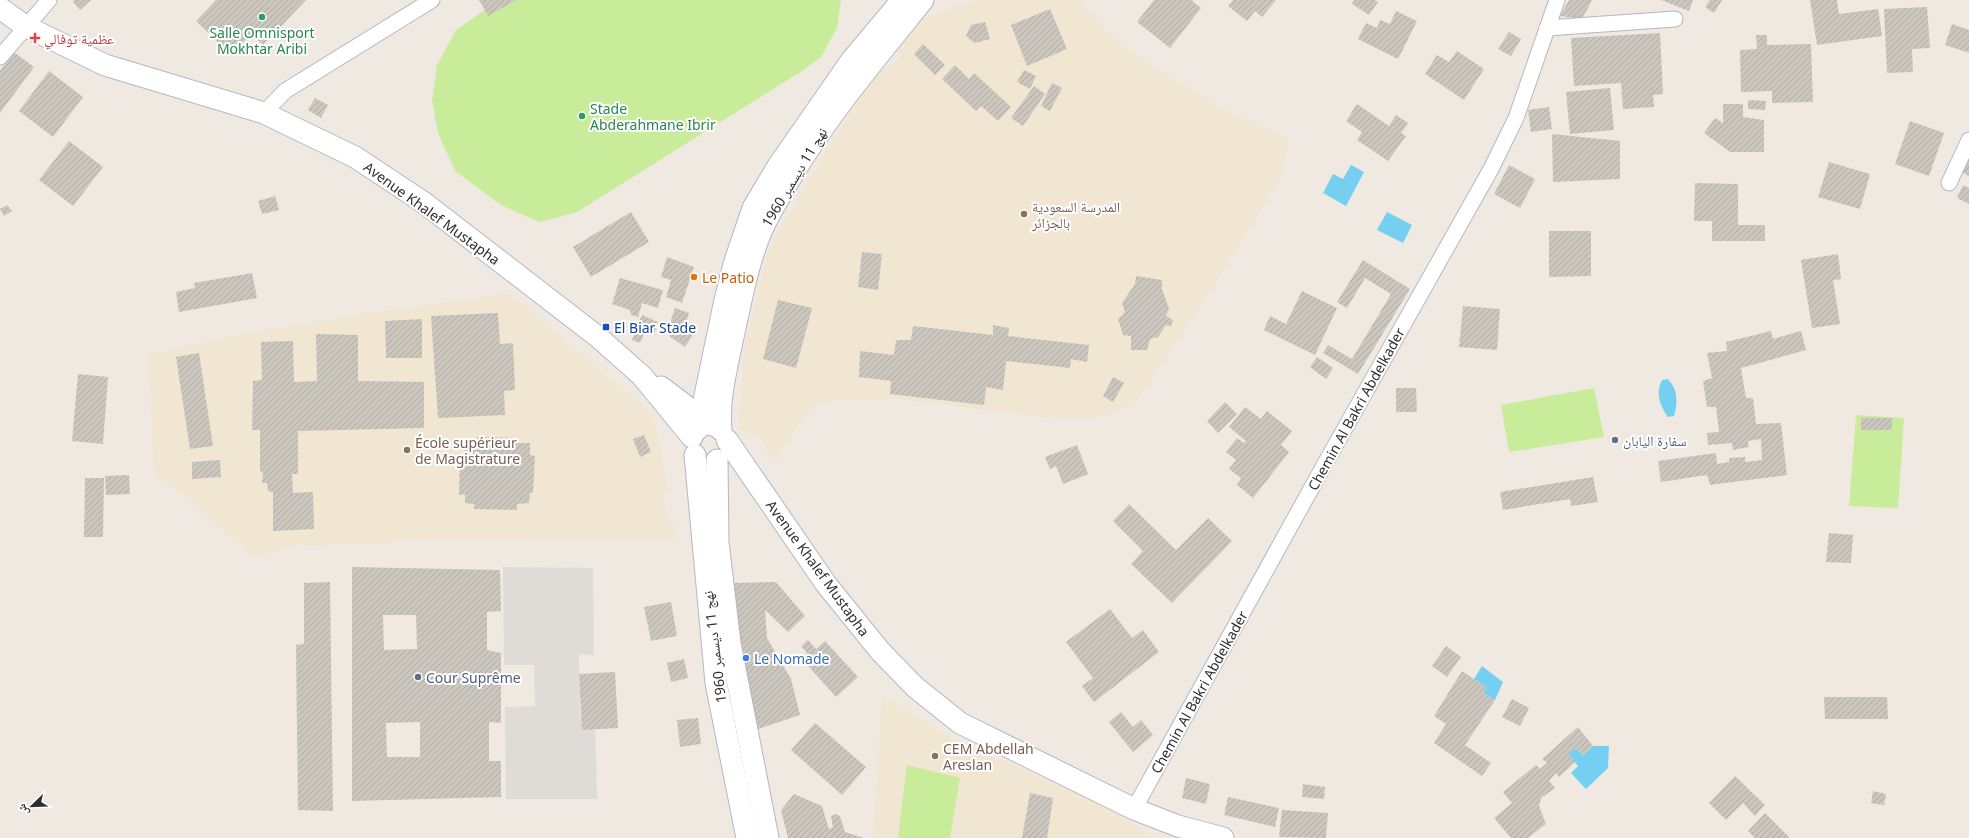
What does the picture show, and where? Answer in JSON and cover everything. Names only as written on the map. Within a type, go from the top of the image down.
[{"type":"main road","name":"نهج 11 ديسمبر 1960","points":[[747,838],[716,683],[709,439],[730,278],[753,208],[778,166],[851,61],[902,0]]},
{"type":"main road","name":"نهج 11 ديسمبر 1960","points":[[768,838],[730,643],[718,542],[709,439],[720,416],[722,390],[744,289],[761,231],[771,211],[810,146],[869,66],[923,0]]},
{"type":"main road","name":"Avenue Khalef Mustapha","points":[[0,8],[25,26],[105,65],[264,112],[355,157],[423,202],[598,337],[709,439],[764,494],[826,584],[880,651],[915,687],[960,723],[1178,832],[1223,838]]},
{"type":"street","points":[[0,57],[48,0]]},
{"type":"street","points":[[264,112],[284,91],[432,0]]},
{"type":"street","name":"Chemin Al Bakri Abdelkader","points":[[1134,809],[1322,469],[1491,169],[1516,118],[1557,0]]},
{"type":"street","points":[[1547,28],[1675,19]]},
{"type":"street","points":[[1949,183],[1969,140]]},
{"type":"shaded area","name":"المدرسة السعودية بالجزائر","points":[[979,0],[1079,0],[1103,29],[1138,57],[1213,103],[1289,140],[1281,177],[1204,301],[1138,398],[1123,408],[1100,418],[1054,418],[888,398],[842,399],[815,405],[796,427],[776,460],[767,455],[767,446],[760,437],[739,429],[744,349],[768,250],[810,178],[877,71],[893,66],[900,58],[898,43],[921,19]]},
{"type":"shaded area","name":"École supérieur de Magistrature","points":[[510,294],[637,401],[649,413],[655,426],[668,488],[662,497],[669,523],[676,528],[677,538],[435,540],[292,546],[254,558],[190,499],[154,475],[149,355],[231,336],[362,314]]},
{"type":"shaded area","points":[[503,567],[593,568],[594,655],[579,654],[580,717],[595,717],[597,799],[506,799],[505,707],[535,706],[534,665],[504,665]]},
{"type":"shaded area","name":"CEM Abdellah Areslan","points":[[882,695],[952,739],[1108,807],[1153,838],[873,838]]},
{"type":"green space","name":"Stade Abderahmane Ibrir","points":[[499,0],[841,0],[837,28],[821,57],[802,71],[577,212],[540,222],[501,205],[455,171],[438,133],[432,100],[437,65],[456,30]]},
{"type":"green space","points":[[1594,388],[1604,437],[1509,452],[1501,405]]},
{"type":"green space","points":[[1856,415],[1904,418],[1898,508],[1849,506]]},
{"type":"green space","points":[[907,765],[960,778],[950,838],[898,838]]},
{"type":"water","points":[[1351,165],[1364,172],[1346,206],[1323,193],[1333,174],[1343,179]]},
{"type":"water","points":[[1387,212],[1412,225],[1403,243],[1377,230]]},
{"type":"water","points":[[1668,379],[1674,387],[1676,406],[1674,416],[1668,417],[1659,399],[1659,390],[1662,380]]},
{"type":"water","points":[[1482,666],[1503,682],[1495,700],[1483,693],[1486,687],[1474,679]]},
{"type":"water","points":[[1593,746],[1609,746],[1608,768],[1586,789],[1571,773],[1578,766],[1568,754],[1576,748],[1583,755]]},
{"type":"building","points":[[74,0],[91,0],[80,10],[73,2]]},
{"type":"building","points":[[216,0],[306,0],[263,45],[251,34],[231,55],[196,21]]},
{"type":"building","points":[[479,0],[516,0],[488,16]]},
{"type":"building","points":[[1154,0],[1193,0],[1192,1],[1201,8],[1170,48],[1137,22]]},
{"type":"building","points":[[1233,0],[1276,0],[1262,17],[1255,11],[1247,21],[1228,6]]},
{"type":"building","points":[[1354,0],[1375,0],[1378,2],[1369,15],[1352,4]]},
{"type":"building","points":[[1569,0],[1592,0],[1582,19],[1560,16]]},
{"type":"building","points":[[1661,0],[1693,0],[1689,11]]},
{"type":"building","points":[[1710,0],[1722,0],[1714,13],[1705,7]]},
{"type":"building","points":[[1810,0],[1837,0],[1839,14],[1878,9],[1882,36],[1817,45]]},
{"type":"building","points":[[1927,7],[1930,48],[1912,49],[1913,72],[1887,73],[1884,9]]},
{"type":"building","points":[[1050,9],[1067,49],[1027,66],[1011,25]]},
{"type":"building","points":[[1396,11],[1417,21],[1398,59],[1358,39],[1366,23],[1377,28],[1380,20],[1390,24]]},
{"type":"building","points":[[985,22],[990,39],[975,43],[966,36],[971,25]]},
{"type":"building","points":[[1952,24],[1969,30],[1969,53],[1945,45]]},
{"type":"building","points":[[1509,32],[1521,39],[1511,56],[1498,49]]},
{"type":"building","points":[[1660,33],[1663,94],[1653,95],[1654,107],[1623,109],[1621,83],[1574,86],[1571,38]]},
{"type":"building","points":[[1756,35],[1767,35],[1767,45],[1811,44],[1813,102],[1772,103],[1772,91],[1741,92],[1740,50],[1757,49]]},
{"type":"building","points":[[923,44],[945,65],[935,75],[914,54]]},
{"type":"building","points":[[1457,51],[1484,69],[1464,100],[1425,74],[1437,55],[1449,62]]},
{"type":"building","points":[[14,52],[34,67],[0,113],[0,71]]},
{"type":"building","points":[[955,65],[969,79],[974,73],[1011,107],[998,121],[981,106],[976,111],[942,79]]},
{"type":"building","points":[[1024,70],[1036,76],[1030,89],[1017,82]]},
{"type":"building","points":[[49,71],[83,97],[53,137],[19,111]]},
{"type":"building","points":[[1052,83],[1062,88],[1050,111],[1041,106]]},
{"type":"building","points":[[1034,86],[1045,94],[1023,126],[1011,118]]},
{"type":"building","points":[[1610,88],[1614,130],[1570,134],[1566,92]]},
{"type":"building","points":[[315,98],[328,105],[321,118],[308,110]]},
{"type":"building","points":[[1748,100],[1766,101],[1765,110],[1748,109]]},
{"type":"building","points":[[1357,104],[1389,126],[1396,115],[1408,123],[1401,133],[1406,136],[1388,161],[1357,140],[1362,132],[1346,121]]},
{"type":"building","points":[[1723,104],[1743,104],[1743,117],[1764,120],[1764,152],[1730,152],[1704,133],[1715,118],[1723,123]]},
{"type":"building","points":[[1549,107],[1552,129],[1531,132],[1528,110]]},
{"type":"building","points":[[1910,121],[1944,133],[1929,176],[1895,164]]},
{"type":"building","points":[[1552,134],[1620,141],[1620,179],[1553,182]]},
{"type":"building","points":[[69,141],[103,167],[73,206],[39,180]]},
{"type":"building","points":[[1969,155],[1969,176],[1960,171]]},
{"type":"building","points":[[1829,162],[1870,174],[1860,209],[1818,197]]},
{"type":"building","points":[[1509,165],[1535,179],[1520,208],[1494,194]]},
{"type":"building","points":[[1695,183],[1738,184],[1738,225],[1765,225],[1765,241],[1712,241],[1712,221],[1694,221]]},
{"type":"building","points":[[1963,185],[1969,188],[1969,204],[1957,198]]},
{"type":"building","points":[[275,196],[279,210],[262,214],[258,201]]},
{"type":"building","points":[[7,205],[12,211],[4,216],[0,209]]},
{"type":"building","points":[[631,212],[649,242],[591,277],[573,247]]},
{"type":"building","points":[[1549,231],[1591,231],[1591,276],[1549,277]]},
{"type":"building","points":[[862,252],[882,254],[878,290],[858,287]]},
{"type":"building","points":[[1838,254],[1841,279],[1833,280],[1840,324],[1812,328],[1801,260]]},
{"type":"building","points":[[667,257],[694,267],[682,303],[666,297],[671,280],[661,277]]},
{"type":"building","points":[[1363,260],[1410,289],[1358,374],[1323,353],[1328,345],[1352,359],[1391,294],[1365,278],[1347,308],[1337,302]]},
{"type":"building","points":[[252,273],[257,298],[179,312],[176,292],[195,288],[194,283]]},
{"type":"building","points":[[1136,276],[1162,280],[1162,289],[1169,309],[1166,316],[1173,320],[1171,326],[1166,325],[1158,337],[1150,339],[1147,350],[1131,350],[1131,336],[1123,335],[1118,319],[1125,312],[1122,303],[1135,284]]},
{"type":"building","points":[[620,278],[663,290],[658,308],[642,303],[638,317],[631,315],[630,310],[612,304]]},
{"type":"building","points":[[1302,291],[1337,308],[1315,355],[1264,330],[1270,316],[1286,324]]},
{"type":"building","points":[[778,300],[812,308],[796,368],[763,359]]},
{"type":"building","points":[[1463,306],[1500,309],[1497,350],[1459,347]]},
{"type":"building","points":[[675,308],[689,313],[684,328],[670,323]]},
{"type":"building","points":[[498,313],[500,344],[513,343],[515,390],[504,391],[505,415],[438,418],[431,316]]},
{"type":"building","points":[[642,315],[658,322],[654,333],[646,330],[640,343],[632,340]]},
{"type":"building","points":[[422,319],[422,358],[386,358],[385,321]]},
{"type":"building","points":[[674,325],[694,333],[685,347],[669,336]]},
{"type":"building","points":[[993,325],[1009,328],[1008,336],[1089,345],[1087,362],[1071,359],[1070,368],[1006,361],[1003,390],[986,387],[984,405],[890,394],[891,381],[859,377],[860,351],[894,355],[896,340],[911,340],[913,326],[993,335]]},
{"type":"building","points":[[1771,331],[1773,339],[1801,331],[1806,350],[1741,368],[1746,398],[1753,398],[1756,424],[1781,423],[1787,475],[1710,485],[1707,475],[1661,482],[1658,461],[1716,453],[1717,464],[1729,462],[1729,458],[1745,457],[1745,462],[1762,460],[1761,439],[1748,441],[1749,447],[1733,450],[1732,443],[1708,445],[1707,433],[1719,432],[1716,407],[1707,407],[1703,381],[1712,378],[1707,353],[1727,351],[1726,342]]},
{"type":"building","points":[[316,334],[358,335],[358,381],[424,382],[424,428],[298,431],[298,474],[292,474],[293,493],[313,492],[314,529],[273,531],[273,492],[268,491],[267,483],[262,483],[263,472],[260,471],[260,430],[252,430],[253,381],[262,380],[261,342],[293,341],[294,382],[317,381]]},
{"type":"building","points":[[199,353],[213,446],[190,449],[176,357]]},
{"type":"building","points":[[1317,357],[1333,368],[1326,379],[1310,367]]},
{"type":"building","points":[[78,374],[108,377],[103,444],[72,441]]},
{"type":"building","points":[[1113,377],[1124,383],[1113,402],[1103,396]]},
{"type":"building","points":[[1396,388],[1416,388],[1417,412],[1396,412]]},
{"type":"building","points":[[1225,402],[1237,414],[1218,433],[1207,421]]},
{"type":"building","points":[[1245,407],[1261,419],[1267,411],[1292,431],[1281,445],[1289,452],[1253,498],[1237,485],[1241,478],[1229,469],[1236,460],[1226,452],[1237,438],[1244,443],[1246,441],[1229,427]]},
{"type":"building","points":[[1861,418],[1892,418],[1892,430],[1861,430]]},
{"type":"building","points":[[644,435],[651,452],[640,457],[633,439]]},
{"type":"building","points":[[477,437],[517,438],[517,443],[530,443],[530,455],[535,456],[533,493],[530,493],[529,503],[517,504],[517,510],[474,509],[474,504],[465,503],[465,494],[459,495],[460,455],[465,454],[464,446],[469,445],[469,441],[477,442]]},
{"type":"building","points":[[1077,445],[1088,474],[1063,484],[1056,466],[1050,469],[1045,457]]},
{"type":"building","points":[[220,460],[221,477],[192,479],[192,462]]},
{"type":"building","points":[[129,475],[130,494],[106,495],[105,476]]},
{"type":"building","points":[[1593,477],[1598,502],[1571,506],[1570,499],[1503,510],[1500,492]]},
{"type":"building","points":[[85,478],[104,478],[103,537],[84,537]]},
{"type":"building","points":[[1129,504],[1176,550],[1208,518],[1232,541],[1172,603],[1131,564],[1143,551],[1113,521]]},
{"type":"building","points":[[1829,533],[1853,535],[1851,563],[1826,562]]},
{"type":"building","points":[[352,567],[500,570],[501,611],[487,612],[487,650],[501,653],[501,723],[489,722],[489,761],[501,761],[501,797],[352,801]],"holes":[[[383,615],[416,615],[417,649],[384,650]],[[420,722],[420,757],[387,757],[386,723]]]},
{"type":"building","points":[[330,582],[333,811],[298,810],[296,645],[304,644],[304,583]]},
{"type":"building","points":[[776,582],[805,616],[788,632],[765,610],[767,638],[791,679],[800,715],[758,729],[739,653],[734,583]]},
{"type":"building","points":[[671,602],[677,636],[651,641],[644,607]]},
{"type":"building","points":[[1110,609],[1132,638],[1143,630],[1159,652],[1094,702],[1082,686],[1093,678],[1066,642]]},
{"type":"building","points":[[808,640],[816,649],[825,641],[858,677],[836,697],[801,658],[807,653],[801,646]]},
{"type":"building","points":[[1446,646],[1461,657],[1447,677],[1432,666]]},
{"type":"building","points":[[684,659],[688,678],[671,682],[667,663]]},
{"type":"building","points":[[1462,671],[1486,687],[1483,693],[1495,700],[1465,745],[1491,763],[1482,776],[1434,743],[1446,724],[1434,716]]},
{"type":"building","points":[[615,672],[618,728],[582,730],[579,674]]},
{"type":"building","points":[[1824,697],[1887,697],[1888,719],[1825,719]]},
{"type":"building","points":[[1512,699],[1529,708],[1520,726],[1502,717]]},
{"type":"building","points":[[1121,712],[1133,727],[1141,720],[1153,735],[1133,752],[1109,722]]},
{"type":"building","points":[[698,718],[701,744],[680,747],[677,720]]},
{"type":"building","points":[[815,723],[866,767],[842,795],[791,750]]},
{"type":"building","points":[[1578,727],[1593,746],[1583,755],[1576,748],[1568,754],[1575,762],[1559,777],[1556,773],[1549,781],[1555,788],[1541,798],[1539,806],[1546,824],[1528,838],[1511,838],[1494,818],[1512,803],[1503,792],[1536,765],[1540,769],[1547,763],[1542,759]]},
{"type":"building","points":[[1735,776],[1765,805],[1755,816],[1743,803],[1726,820],[1709,803]]},
{"type":"building","points":[[1186,778],[1210,784],[1206,804],[1182,798]]},
{"type":"building","points":[[1303,784],[1325,787],[1324,799],[1302,797]]},
{"type":"building","points":[[1873,791],[1886,794],[1884,805],[1871,803]]},
{"type":"building","points":[[1030,793],[1053,798],[1047,838],[1022,838]]},
{"type":"building","points":[[794,794],[822,806],[829,829],[833,827],[831,816],[836,814],[840,816],[845,832],[864,838],[788,838],[781,810]]},
{"type":"building","points":[[1228,797],[1279,808],[1275,827],[1224,815]]},
{"type":"building","points":[[1282,810],[1328,813],[1326,838],[1279,837]]},
{"type":"building","points":[[1765,813],[1790,838],[1755,838],[1748,831]]},
{"type":"place","name":"Salle Omnisport Mokhtar Aribi","points":[[262,17]]},
{"type":"place","name":"عظمية توفالي","points":[[35,38]]},
{"type":"place","name":"Stade Abderahmane Ibrir","points":[[582,116]]},
{"type":"place","name":"المدرسة السعودية بالجزائر","points":[[1024,214]]},
{"type":"place","name":"Le Patio","points":[[694,277]]},
{"type":"place","name":"El Biar Stade","points":[[606,327]]},
{"type":"place","name":"سفارة اليابان","points":[[1615,440]]},
{"type":"place","name":"École supérieur de Magistrature","points":[[407,450]]},
{"type":"place","name":"Le Nomade","points":[[746,658]]},
{"type":"place","name":"Cour Suprême","points":[[418,677]]},
{"type":"place","name":"CEM Abdellah Areslan","points":[[935,756]]}]
